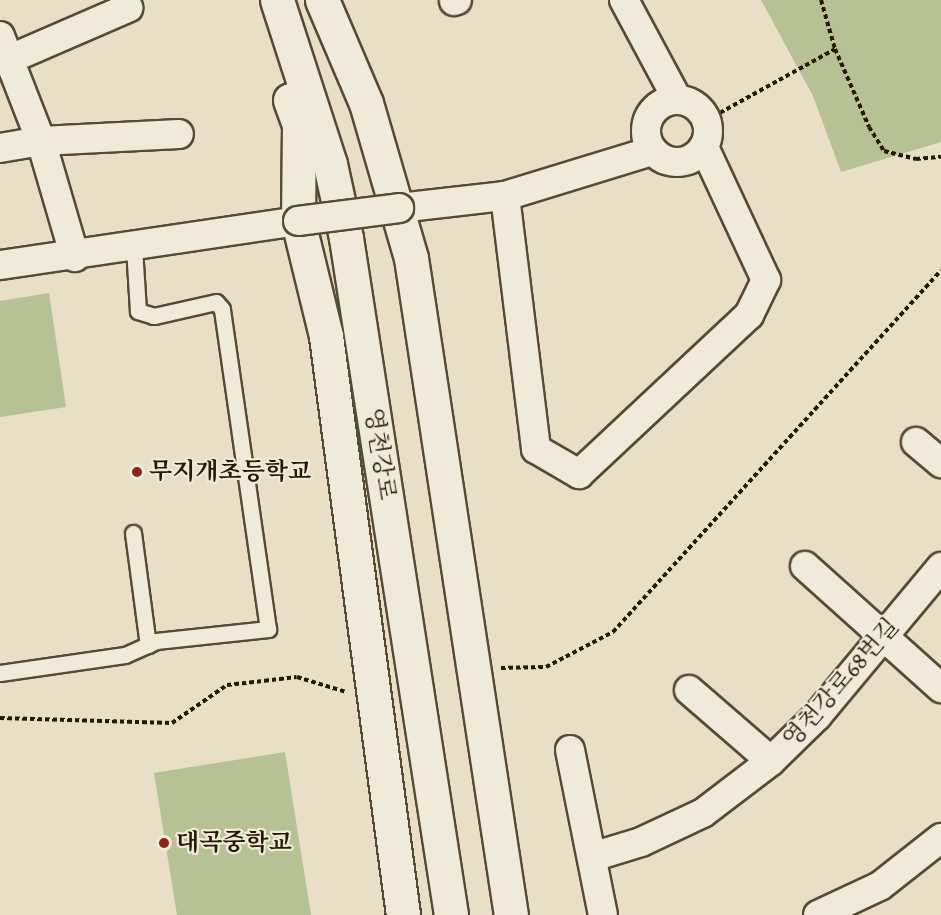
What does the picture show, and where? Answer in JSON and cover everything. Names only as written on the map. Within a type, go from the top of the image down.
[{"type":"street","name":"영천강로","points":[[254,0],[299,125],[298,221],[326,336],[403,915]]},
{"type":"street","name":"영천강로","points":[[277,0],[330,164],[346,238],[451,915]]},
{"type":"street","points":[[322,0],[366,103],[399,208],[411,258],[511,915]]},
{"type":"street","points":[[624,0],[676,99]]},
{"type":"street","points":[[75,257],[41,141],[5,48],[128,8]]},
{"type":"street","points":[[505,196],[536,449],[579,474],[749,315],[766,280],[695,105],[676,99],[658,106],[646,122],[645,132],[652,151],[669,162],[689,160],[705,134]]},
{"type":"street","points":[[0,148],[41,141],[178,134]]},
{"type":"street","points":[[0,265],[75,257],[298,221],[505,196],[652,151]]},
{"type":"street","points":[[916,442],[941,463]]},
{"type":"street","points":[[805,566],[941,688]]},
{"type":"street","name":"영천강로68번길","points":[[592,857],[641,842],[703,813],[771,761],[818,716],[941,567]]},
{"type":"street","points":[[689,690],[771,761]]},
{"type":"street","points":[[570,750],[603,915]]},
{"type":"street","points":[[818,915],[880,886],[941,838]]},
{"type":"lane","points":[[0,673],[125,655],[148,645],[267,630],[222,309],[216,302],[154,316],[138,311],[134,248]]},
{"type":"lane","points":[[133,533],[148,645]]},
{"type":"path","points":[[821,0],[835,49],[869,128],[884,151],[916,159],[941,157]]},
{"type":"path","points":[[705,134],[835,49]]},
{"type":"path","points":[[492,668],[546,667],[613,632],[941,270]]},
{"type":"path","points":[[0,718],[172,723],[227,685],[297,677],[356,695]]},
{"type":"green space","points":[[761,0],[941,0],[941,142],[841,172],[813,96]]},
{"type":"green space","points":[[49,293],[66,407],[0,417],[0,301]]},
{"type":"green space","points":[[285,752],[311,915],[177,915],[154,773]]},
{"type":"place","name":"무지개초등학교","points":[[137,472]]},
{"type":"place","name":"대곡중학교","points":[[164,843]]}]
